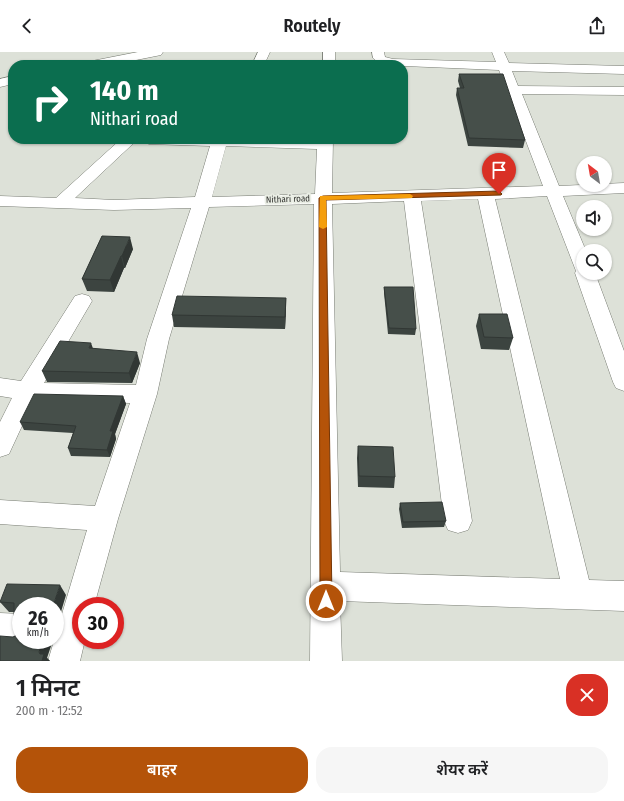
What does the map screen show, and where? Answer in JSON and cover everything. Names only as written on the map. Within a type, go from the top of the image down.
[{"type":"street","points":[[114,60],[157,52]]},
{"type":"street","points":[[498,52],[576,249]]},
{"type":"street","points":[[408,63],[624,70]]},
{"type":"street","points":[[513,90],[624,91]]},
{"type":"street","points":[[61,202],[125,144]]},
{"type":"street","points":[[64,631],[146,394],[158,339],[219,144]]},
{"type":"street","points":[[325,144],[323,198],[326,661]]},
{"type":"street","name":"Nithari road","points":[[0,201],[114,205],[485,194],[624,188]]},
{"type":"street","points":[[485,194],[578,594]]},
{"type":"street","points":[[412,196],[458,521]]},
{"type":"street","points":[[588,280],[624,382]]},
{"type":"street","points":[[0,447],[27,391],[82,301]]},
{"type":"street","points":[[0,387],[27,391],[146,394]]},
{"type":"street","points":[[0,512],[104,519]]},
{"type":"street","points":[[326,586],[624,596]]},
{"type":"street","points":[[0,628],[12,629]]},
{"type":"street","points":[[64,649],[64,661]]},
{"type":"building","points":[[459,74],[503,74],[525,140],[469,138],[457,88],[464,88]]},
{"type":"building","points":[[102,236],[130,237],[110,280],[82,279]]},
{"type":"building","points":[[384,287],[413,287],[416,329],[389,328]]},
{"type":"building","points":[[177,296],[286,298],[285,317],[172,315]]},
{"type":"building","points":[[479,314],[507,314],[513,338],[484,337]]},
{"type":"building","points":[[60,341],[91,343],[89,348],[137,352],[129,373],[42,371]]},
{"type":"building","points":[[34,394],[123,396],[110,431],[113,431],[107,450],[68,448],[76,426],[20,422]]},
{"type":"building","points":[[358,446],[393,447],[395,477],[359,476]]},
{"type":"building","points":[[442,502],[446,521],[403,522],[400,503]]},
{"type":"building","points":[[7,584],[60,585],[56,597],[12,597],[12,603],[0,602]]},
{"type":"building","points":[[0,636],[12,637],[12,649],[40,649],[40,654],[44,654],[42,661],[0,661]]},
{"type":"slow traffic","points":[[323,227],[323,198],[410,196]]},
{"type":"route","points":[[326,601],[323,198],[499,194]]}]
